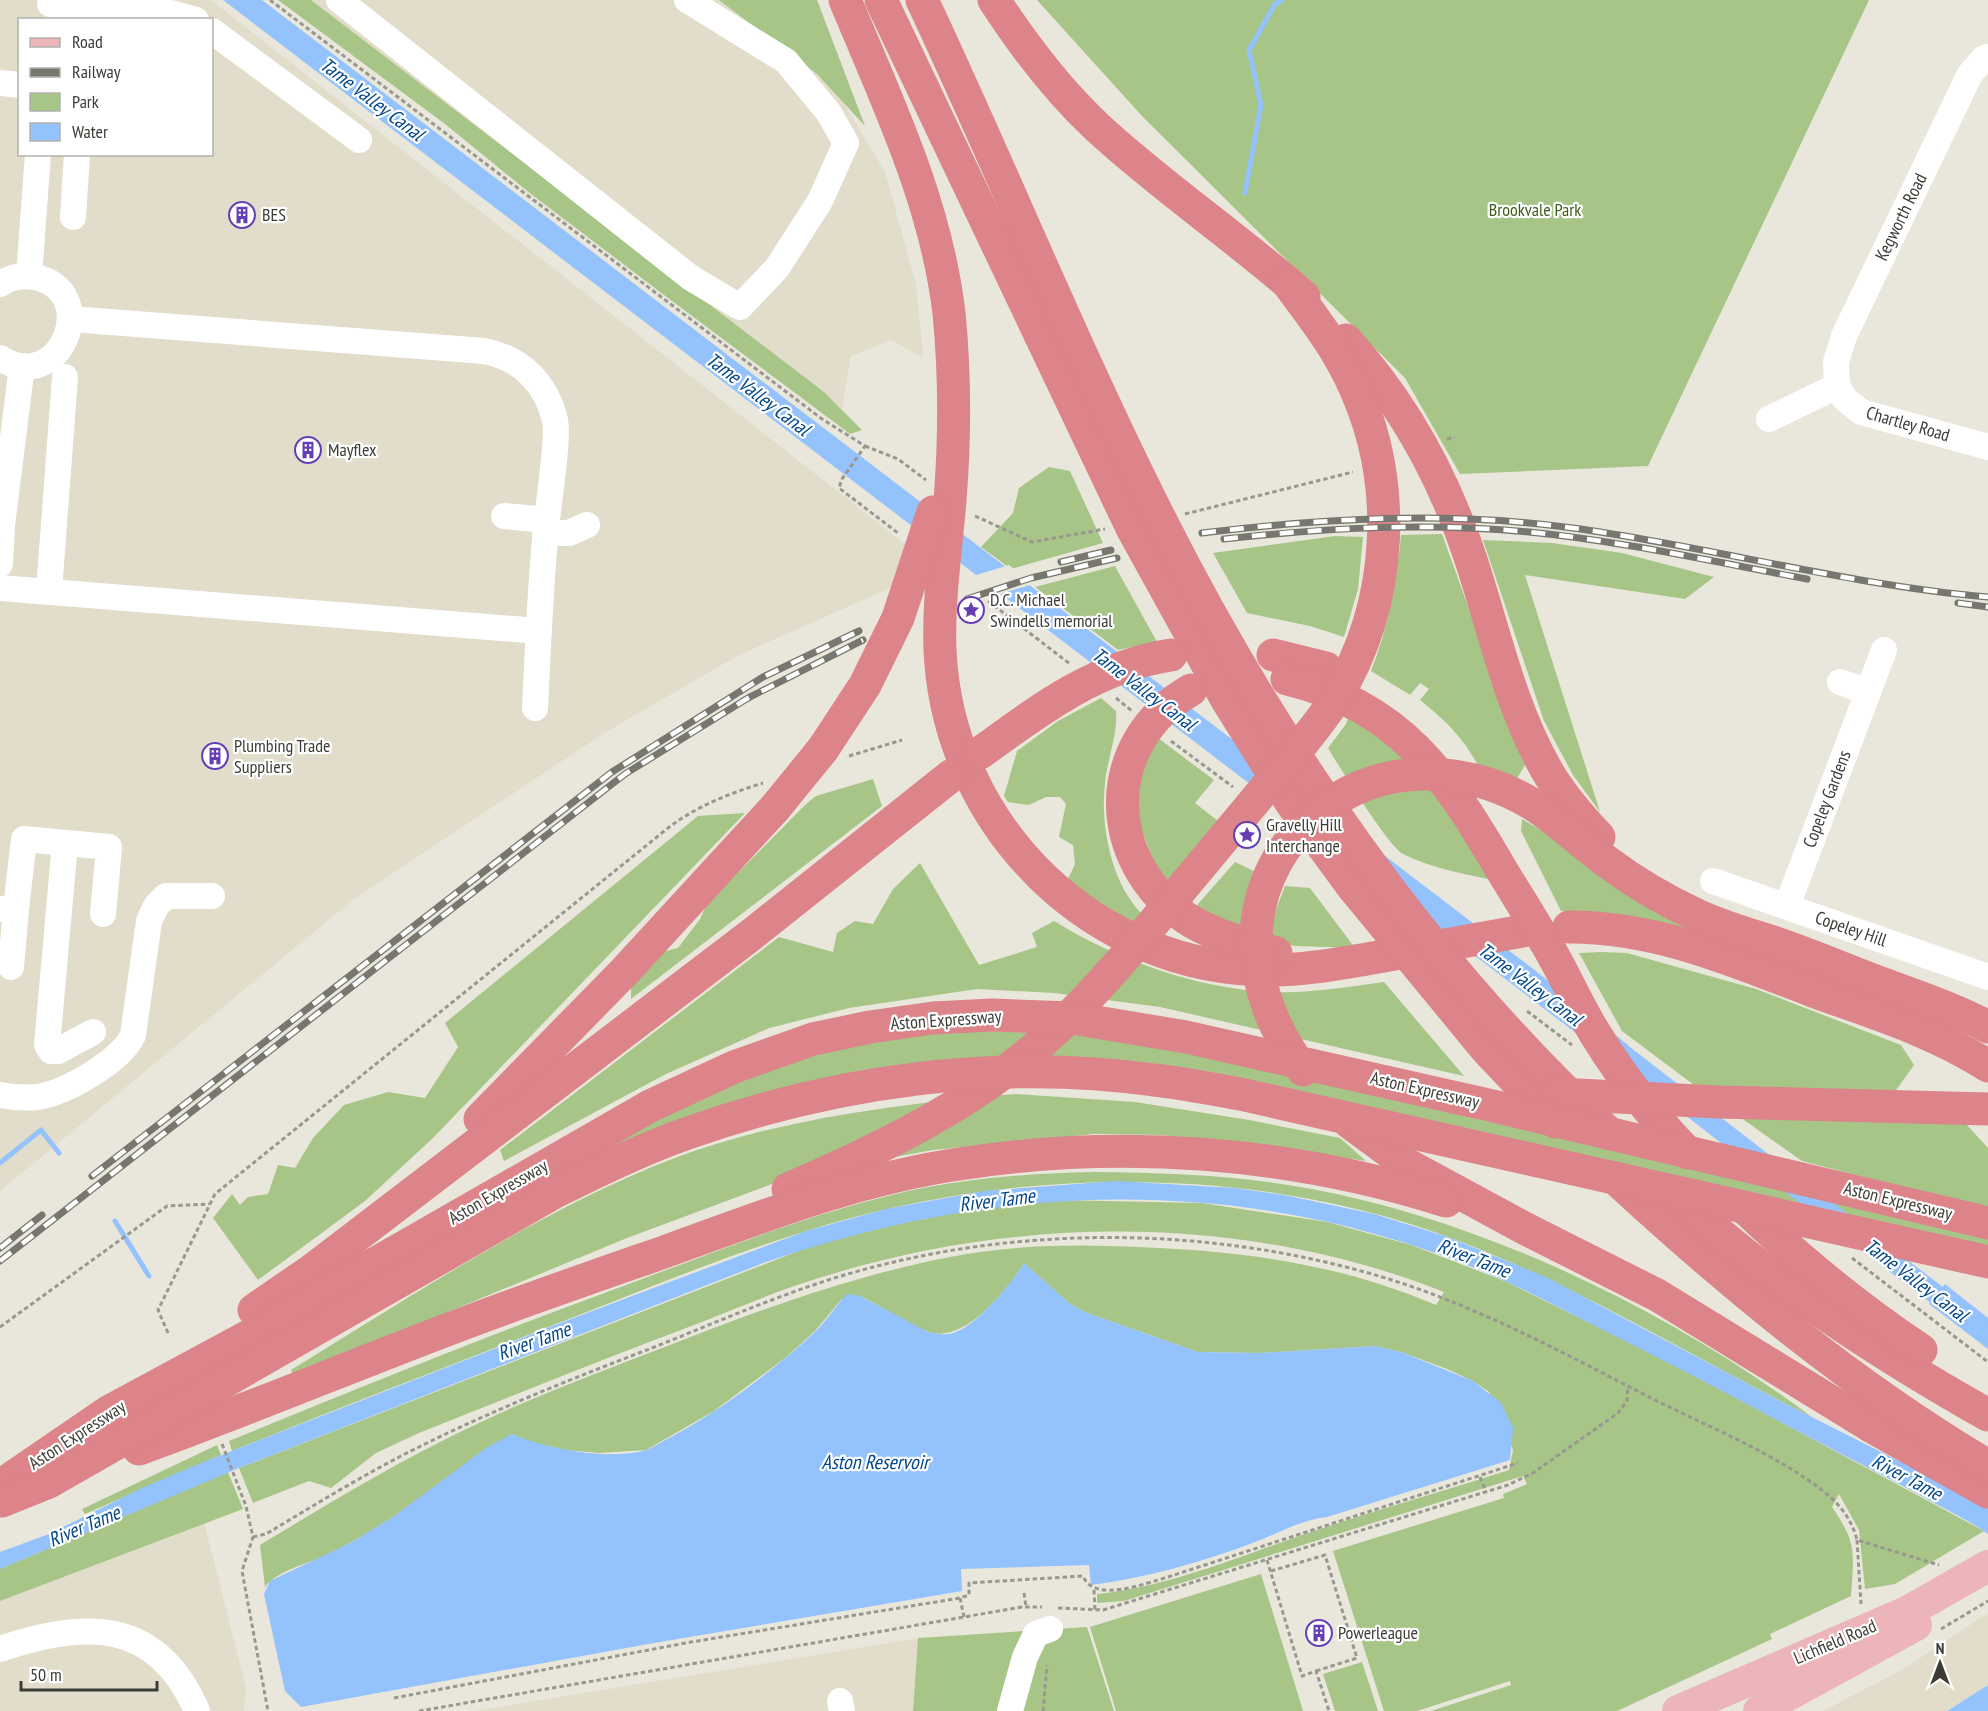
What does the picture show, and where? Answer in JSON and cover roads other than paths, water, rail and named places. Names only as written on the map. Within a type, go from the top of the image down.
[{"type":"highway","points":[[845,0],[911,160],[928,212],[945,285],[952,359],[952,463],[940,634],[944,691],[953,731],[976,788],[1012,845],[1061,895],[1106,924],[1145,944],[1208,964],[1252,969],[1317,967],[1515,932]]},
{"type":"highway","points":[[881,0],[1156,574],[1227,700],[1280,785],[1352,886],[1487,1050],[1564,1132],[1654,1214],[1766,1310],[1878,1394],[1988,1466]]},
{"type":"highway","points":[[922,0],[1160,520],[1250,683],[1317,788],[1376,871],[1444,957],[1510,1032],[1591,1117],[1681,1200],[1783,1285],[1885,1353],[1988,1415]]},
{"type":"highway","points":[[994,0],[1050,77],[1097,127],[1287,282],[1352,346],[1376,375],[1418,439],[1461,530],[1532,742],[1565,798],[1609,848],[1645,877],[1695,905],[1737,923],[1768,940]]},
{"type":"highway","points":[[49,1482],[216,1421],[494,1312],[843,1165],[938,1115],[1004,1072],[1052,1034],[1093,992],[1317,726],[1343,686],[1368,627],[1382,565],[1383,503],[1377,457],[1358,393],[1326,335],[1287,282]]},
{"type":"highway","points":[[323,1294],[397,1204],[625,971],[806,771],[845,718],[882,652],[912,583],[934,510],[947,435],[952,359]]},
{"type":"highway","points":[[980,753],[1038,710],[1086,682],[1125,666],[1171,655]]},
{"type":"highway","points":[[1291,669],[1359,706],[1408,741],[1463,804],[1501,852],[1596,1035],[1669,1134],[1800,1260],[1892,1331],[1988,1394]]},
{"type":"highway","points":[[1191,690],[1171,703],[1153,720],[1132,754],[1123,793],[1123,816],[1127,840],[1136,864],[1150,885],[1185,917],[1226,937],[1317,967]]},
{"type":"highway","points":[[1988,1027],[1881,983],[1700,916],[1655,893],[1605,861],[1534,805],[1500,788],[1475,780],[1424,774],[1399,776],[1371,783],[1327,806],[1298,831],[1281,855],[1267,881],[1259,909],[1255,938],[1264,998],[1286,1046],[1326,1099],[1370,1140],[1406,1164],[1524,1228],[1658,1295],[1879,1431],[1988,1492]]},
{"type":"highway","points":[[397,1204],[756,931],[952,775]]},
{"type":"highway","points":[[1569,927],[1627,930],[1698,947],[1901,1022],[1965,1052],[1988,1066]]},
{"type":"highway","name":"Aston Expressway","points":[[0,1486],[108,1412],[323,1294],[650,1106],[734,1067],[813,1039],[870,1026],[933,1018],[983,1015],[1049,1016],[1126,1026],[1318,1066],[1988,1222]]},
{"type":"highway","points":[[1318,1066],[1460,1085],[1625,1098],[1988,1109]]},
{"type":"highway","name":"Aston Expressway","points":[[0,1502],[49,1482],[323,1294],[666,1141],[779,1105],[849,1089],[948,1076],[1058,1073],[1153,1079],[1297,1106],[1658,1186],[1785,1218],[1855,1230],[1988,1262]]},
{"type":"highway","points":[[494,1312],[792,1206],[849,1189],[960,1164],[1047,1154],[1150,1151],[1289,1164],[1440,1199],[1524,1228]]},
{"type":"highway","points":[[1785,1218],[1852,1247],[1988,1282]]},
{"type":"main road","name":"Lichfield Road","points":[[1678,1711],[1863,1629],[1907,1612],[1988,1566]]},
{"type":"main road","name":"Lichfield Road","points":[[1759,1711],[1832,1673],[1988,1584]]},
{"type":"street","points":[[339,0],[691,278],[740,307],[777,268],[820,201],[846,143],[829,113],[786,61],[687,0]]},
{"type":"street","points":[[50,8],[164,11],[189,18]]},
{"type":"street","points":[[213,32],[359,140]]},
{"type":"street","name":"Kegworth Road","points":[[1837,387],[1836,362],[1844,336],[1970,74],[1984,58],[1988,57]]},
{"type":"street","points":[[29,276],[38,156]]},
{"type":"street","points":[[74,217],[77,156]]},
{"type":"street","points":[[0,284],[16,277],[29,276],[53,285],[68,306],[71,319],[69,334],[62,348],[51,358],[37,365],[11,362],[0,564]]},
{"type":"street","points":[[71,319],[501,354],[534,376],[544,391],[556,423],[546,526],[535,708]]},
{"type":"street","points":[[49,591],[65,377]]},
{"type":"street","points":[[1769,418],[1837,387]]},
{"type":"street","name":"Chartley Road","points":[[1837,387],[1845,399],[1862,412],[1988,447]]},
{"type":"street","points":[[504,516],[569,533],[587,525]]},
{"type":"street","points":[[0,588],[539,631]]},
{"type":"street","name":"Copeley Gardens","points":[[1787,906],[1884,650]]},
{"type":"street","points":[[1840,682],[1868,692]]},
{"type":"street","points":[[11,967],[8,909],[24,839],[109,847],[103,914]]},
{"type":"street","points":[[65,843],[47,1046],[51,1051],[58,1051],[93,1032]]},
{"type":"street","name":"Copeley Hill","points":[[1713,880],[1988,977]]},
{"type":"street","points":[[0,1095],[38,1097],[68,1087],[96,1071],[128,1046],[133,1035],[149,921],[156,906],[166,896],[212,896]]},
{"type":"street","points":[[1010,1711],[1025,1657],[1036,1634],[1050,1629]]},
{"type":"street","points":[[0,1649],[67,1632],[104,1631],[137,1641],[165,1658],[188,1688],[197,1711]]},
{"type":"water","points":[[223,0],[262,0],[1532,968],[1628,1045],[1614,1062]]},
{"type":"water","name":"River Tame","points":[[1117,1181],[1234,1188],[1284,1195],[1374,1214],[1448,1237],[1548,1278],[1778,1400],[1988,1506],[1988,1534],[1957,1515],[1699,1379],[1477,1269],[1389,1238],[1301,1216],[1212,1204],[1122,1200],[1033,1204],[943,1216],[854,1235],[766,1262],[239,1468],[0,1569],[0,1552],[49,1534],[144,1487],[206,1461],[576,1317],[806,1231],[886,1209],[984,1191]]},
{"type":"water","name":"Aston Reservoir","points":[[1024,1263],[1070,1304],[1087,1313],[1198,1352],[1260,1353],[1375,1346],[1401,1352],[1473,1381],[1501,1403],[1513,1428],[1510,1460],[1327,1517],[1307,1521],[1211,1557],[1132,1578],[1091,1585],[1089,1565],[961,1569],[962,1591],[654,1643],[301,1707],[285,1691],[264,1594],[270,1581],[350,1543],[393,1517],[486,1448],[512,1434],[560,1449],[578,1452],[615,1454],[646,1450],[689,1427],[765,1375],[815,1332],[847,1294],[860,1296],[928,1332],[949,1334],[965,1327],[984,1312],[1003,1292]]},
{"type":"water","points":[[1945,1284],[1988,1318],[1988,1349],[1929,1304]]},
{"type":"water","points":[[1988,1685],[1988,1711],[1947,1711]]},
{"type":"waterway","points":[[1245,193],[1261,105],[1249,50],[1275,4],[1282,0]]},
{"type":"waterway","name":"Tame Valley Canal","points":[[1616,1049],[1766,1165]]},
{"type":"waterway","points":[[0,1163],[41,1130],[59,1153]]},
{"type":"waterway","name":"Tame Valley Canal","points":[[1790,1183],[1843,1223]]},
{"type":"waterway","points":[[115,1221],[149,1276]]},
{"type":"waterway","name":"Tame Valley Canal","points":[[1866,1241],[1988,1334]]},
{"type":"railway","points":[[1202,533],[1388,518],[1527,523],[1625,536],[1884,584],[1988,597]]},
{"type":"railway","points":[[1224,539],[1376,528],[1491,529],[1599,541],[1807,579]]},
{"type":"railway","points":[[1061,562],[1111,550]]},
{"type":"railway","points":[[967,599],[1031,578],[1117,558]]},
{"type":"railway","points":[[1958,603],[1988,607]]},
{"type":"railway","points":[[92,1176],[612,772],[763,677],[859,631]]},
{"type":"railway","points":[[0,1261],[625,774],[748,698],[863,640]]},
{"type":"railway","points":[[0,1248],[42,1215]]},
{"type":"place","name":"BES","points":[[242,215]]},
{"type":"place","name":"Mayflex","points":[[308,450]]},
{"type":"place","name":"D.C. Michael Swindells memorial","points":[[971,610]]},
{"type":"place","name":"Plumbing Trade Suppliers","points":[[215,756]]},
{"type":"place","name":"Gravelly Hill Interchange","points":[[1247,835]]},
{"type":"place","name":"Powerleague","points":[[1319,1633]]},
{"type":"park label","name":"Brookvale Park","points":[[1535,210]]}]
